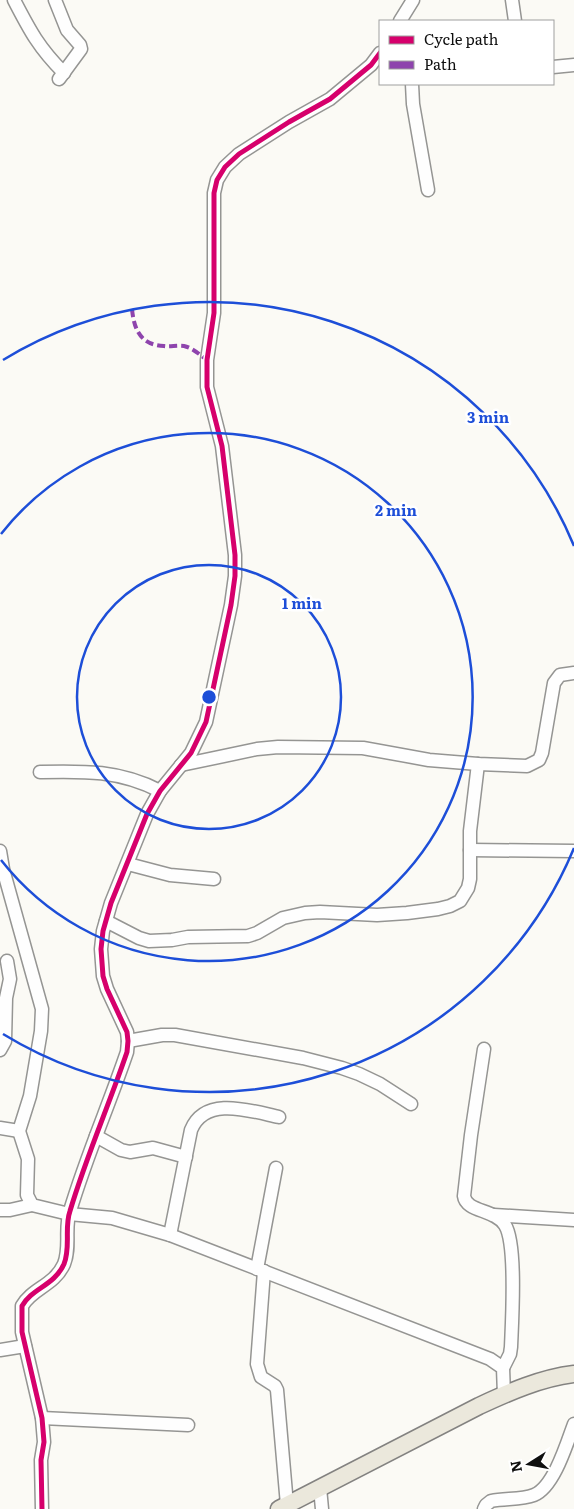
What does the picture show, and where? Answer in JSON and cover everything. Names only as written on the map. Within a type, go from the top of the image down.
[{"type":"main road","points":[[283,1507],[504,1394],[551,1378],[574,1374]]},
{"type":"street","points":[[14,0],[34,38],[62,76],[81,49],[80,45],[67,30],[55,0]]},
{"type":"street","points":[[401,20],[413,0]]},
{"type":"street","points":[[512,0],[514,20]]},
{"type":"street","points":[[42,1509],[41,1460],[44,1442],[42,1418],[25,1346],[21,1317],[22,1306],[30,1296],[50,1283],[64,1265],[67,1255],[64,1213],[81,1175],[127,1052],[128,1041],[123,1021],[107,989],[103,976],[101,949],[111,903],[147,814],[160,791],[181,766],[198,741],[206,722],[229,614],[235,555],[222,446],[210,403],[206,374],[214,313],[214,193],[217,180],[225,167],[239,154],[289,122],[330,99],[371,65],[379,54]]},
{"type":"street","points":[[554,66],[574,65]]},
{"type":"street","points":[[412,85],[413,104],[428,190]]},
{"type":"street","points":[[181,766],[239,752],[278,747],[363,748],[429,760],[527,766],[539,760],[542,753],[554,683],[560,675],[574,673]]},
{"type":"street","points":[[106,921],[139,938],[159,941],[188,937],[248,936],[264,930],[283,918],[305,913],[377,915],[407,913],[450,906],[460,901],[468,888],[471,865],[470,831],[478,764]]},
{"type":"street","points":[[40,772],[105,772],[131,778],[160,791]]},
{"type":"street","points":[[470,850],[574,851]]},
{"type":"street","points":[[0,851],[3,869],[41,1003],[42,1018],[30,1096],[19,1131],[28,1159],[27,1195],[36,1206]]},
{"type":"street","points":[[128,864],[170,875],[214,879]]},
{"type":"street","points":[[0,1050],[6,1041],[6,998],[10,979],[3,963],[26,954]]},
{"type":"street","points":[[128,1041],[162,1035],[175,1035],[304,1058],[359,1074],[380,1084],[411,1104]]},
{"type":"street","points":[[484,1049],[471,1135],[464,1196],[466,1203],[494,1215],[574,1220]]},
{"type":"street","points":[[170,1235],[194,1122],[206,1111],[233,1109],[279,1117]]},
{"type":"street","points":[[0,1128],[19,1131]]},
{"type":"street","points":[[96,1136],[121,1150],[130,1152],[153,1148],[186,1157]]},
{"type":"street","points":[[276,1168],[260,1270],[257,1364],[261,1377],[275,1386],[277,1390],[283,1507]]},
{"type":"street","points":[[0,1210],[36,1206],[64,1213],[112,1218],[170,1235],[490,1359],[503,1368]]},
{"type":"street","points":[[494,1215],[505,1224],[511,1248],[511,1346],[510,1354],[503,1368],[504,1394]]},
{"type":"street","points":[[0,1350],[25,1346]]},
{"type":"street","points":[[42,1418],[188,1425]]},
{"type":"street","points":[[484,1509],[491,1502],[533,1496],[541,1492],[553,1475],[574,1424]]},
{"type":"street","points":[[320,1488],[322,1509]]},
{"type":"marked path","points":[[132,309],[134,323],[140,335],[149,343],[187,347],[207,360]]},
{"type":"cycle path","points":[[42,1509],[41,1460],[44,1442],[42,1418],[22,1332],[22,1306],[31,1295],[55,1277],[64,1264],[67,1251],[68,1217],[127,1052],[127,1032],[103,976],[101,949],[103,931],[111,903],[147,814],[160,791],[191,753],[206,722],[231,605],[235,576],[235,555],[222,446],[207,387],[207,360],[214,313],[214,193],[217,180],[225,167],[239,154],[289,122],[330,99],[371,65],[379,54]]}]
